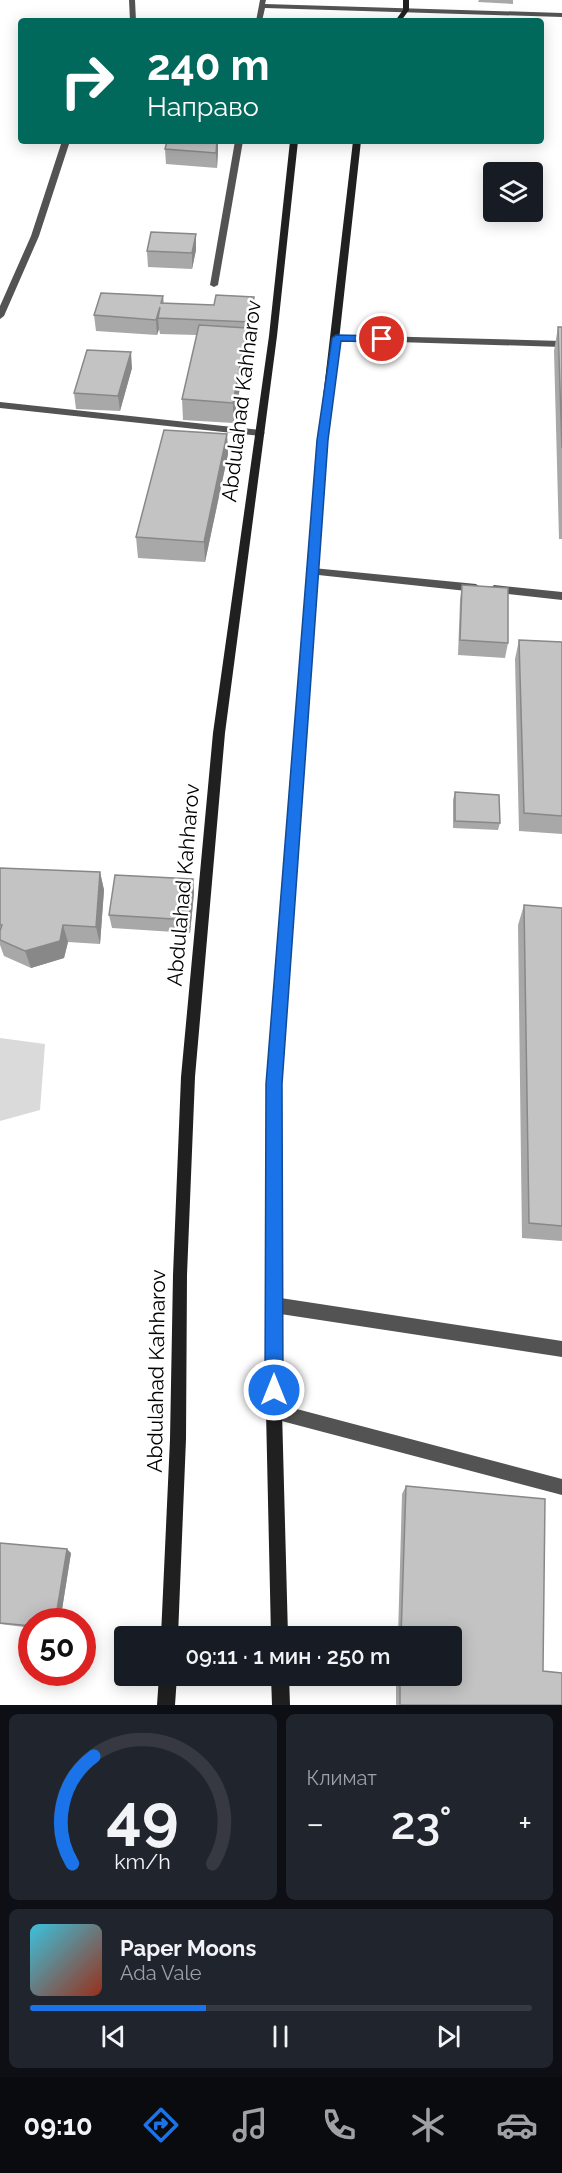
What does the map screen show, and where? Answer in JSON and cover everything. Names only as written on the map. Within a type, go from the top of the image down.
[{"type":"main road","points":[[400,18],[406,9],[406,0]]},
{"type":"main road","name":"Abdulahad Kahharov","points":[[169,1626],[178,1439],[180,1275],[188,1077],[219,733],[273,336],[294,144]]},
{"type":"main road","points":[[279,1626],[274,1412],[274,1084],[323,440],[357,144]]},
{"type":"main road","points":[[166,1705],[167,1686]]},
{"type":"main road","points":[[280,1686],[281,1705]]},
{"type":"street","points":[[132,0],[133,18]]},
{"type":"street","points":[[260,18],[263,3],[562,15]]},
{"type":"street","points":[[0,316],[34,236],[65,144]]},
{"type":"street","points":[[214,285],[238,144]]},
{"type":"street","points":[[336,338],[562,344]]},
{"type":"street","points":[[0,405],[260,433]]},
{"type":"street","points":[[313,572],[562,596]]},
{"type":"street","points":[[274,1305],[562,1349]]},
{"type":"street","points":[[274,1412],[562,1487]]},
{"type":"shaded area","points":[[0,1038],[45,1044],[40,1110],[0,1121]]},
{"type":"building","points":[[166,144],[217,144],[216,153],[165,149]]},
{"type":"building","points":[[151,232],[196,234],[192,253],[147,251]]},
{"type":"building","points":[[101,293],[163,296],[161,303],[214,305],[216,295],[254,297],[250,322],[158,318],[160,307],[156,320],[94,315]]},
{"type":"building","points":[[199,325],[247,328],[233,403],[182,399]]},
{"type":"building","points":[[558,327],[562,327],[562,448]]},
{"type":"building","points":[[87,350],[131,352],[118,396],[74,393]]},
{"type":"building","points":[[164,430],[227,434],[204,542],[136,537]]},
{"type":"building","points":[[462,585],[508,588],[508,643],[460,640]]},
{"type":"building","points":[[519,640],[562,642],[562,816],[524,813]]},
{"type":"building","points":[[455,792],[499,795],[500,823],[455,821]]},
{"type":"building","points":[[0,868],[100,872],[96,927],[63,925],[60,941],[25,951],[0,940],[2,925],[0,925]]},
{"type":"building","points":[[115,875],[193,879],[189,920],[109,915]]},
{"type":"building","points":[[524,905],[562,908],[562,1226],[529,1223]]},
{"type":"building","points":[[406,1486],[545,1499],[543,1671],[562,1673],[562,1705],[400,1705],[400,1686],[462,1686],[462,1626],[401,1626]]},
{"type":"building","points":[[0,1543],[67,1549],[57,1608],[18,1608],[18,1625],[0,1623]]},
{"type":"route","points":[[274,1390],[274,1084],[323,440],[336,338],[382,339]]}]
